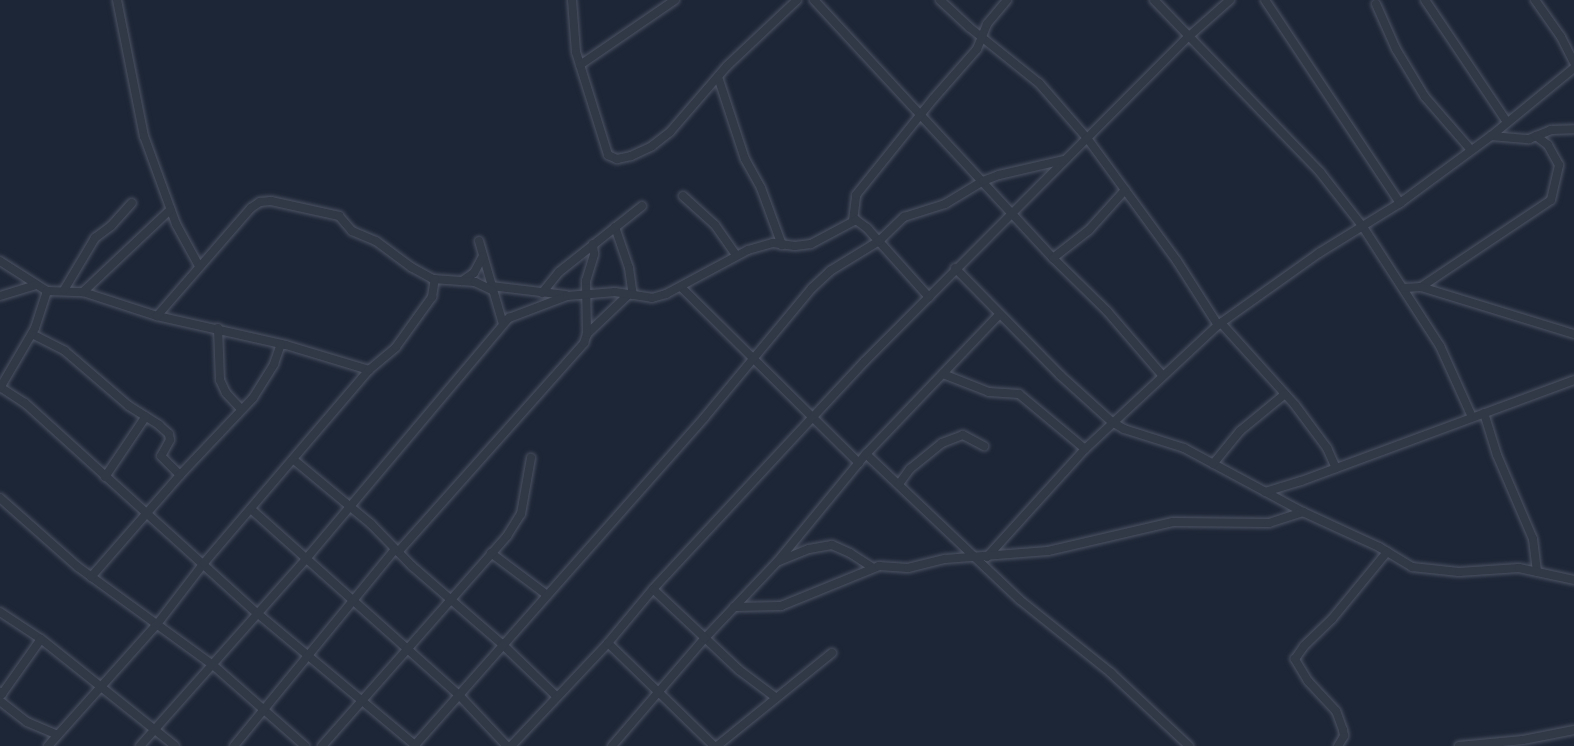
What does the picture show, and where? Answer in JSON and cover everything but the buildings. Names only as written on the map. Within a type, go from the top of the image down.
[{"type":"street","points":[[117,0],[144,136],[170,210],[199,266]]},
{"type":"street","points":[[572,0],[574,39],[580,65],[608,155],[612,159],[632,156],[652,146],[694,107],[750,42],[797,0]]},
{"type":"street","points":[[580,65],[675,0]]},
{"type":"street","points":[[814,0],[1053,258],[1107,311],[1162,375]]},
{"type":"street","points":[[940,0],[1039,83],[1087,138],[1220,324],[1285,394],[1327,448],[1336,468]]},
{"type":"street","points":[[853,221],[856,195],[976,49],[987,24],[1007,0]]},
{"type":"street","points":[[1154,0],[1320,172],[1363,227],[1440,346],[1472,417]]},
{"type":"street","points":[[252,510],[305,560],[408,648],[458,694],[509,746],[608,643],[653,588],[813,416],[955,268],[1188,37],[1230,0]]},
{"type":"street","points":[[1265,0],[1400,203]]},
{"type":"street","points":[[1425,0],[1507,122]]},
{"type":"street","points":[[1535,0],[1561,37],[1574,62]]},
{"type":"street","points":[[1376,4],[1396,49],[1425,97],[1471,150]]},
{"type":"street","points":[[987,557],[1112,422],[1220,324],[1319,253],[1400,203],[1491,136],[1574,68]]},
{"type":"street","points":[[718,77],[746,159],[761,188],[782,245]]},
{"type":"street","points":[[1491,136],[1528,139],[1551,130],[1574,129]]},
{"type":"street","points":[[1421,287],[1551,200],[1559,165],[1548,145],[1536,136]]},
{"type":"street","points":[[47,291],[32,334],[0,387],[25,403],[257,613],[415,746],[502,644],[704,418],[812,288],[830,271],[879,241],[904,217],[945,204],[983,181],[1065,160]]},
{"type":"street","points":[[1053,258],[1089,230],[1125,190]]},
{"type":"street","points":[[683,196],[715,225],[736,255]]},
{"type":"street","points":[[157,316],[251,208],[260,202],[271,201],[339,216],[352,231],[376,241],[411,267],[435,279],[474,282],[491,288],[567,296],[631,294],[652,298],[682,288],[736,255],[766,244],[811,244],[853,221],[861,222],[929,297]]},
{"type":"street","points":[[64,290],[95,238],[111,226],[132,203]]},
{"type":"street","points":[[542,293],[559,272],[642,206]]},
{"type":"street","points":[[83,292],[170,210]]},
{"type":"street","points":[[615,227],[629,268],[631,294]]},
{"type":"street","points":[[479,241],[503,324]]},
{"type":"street","points":[[587,334],[587,275],[594,254],[593,244]]},
{"type":"street","points":[[434,292],[474,273],[483,256]]},
{"type":"street","points":[[0,261],[47,291],[83,292],[157,316],[281,344],[369,370]]},
{"type":"street","points":[[955,268],[1088,403],[1124,429],[1184,448],[1412,567],[1431,571],[1459,572],[1495,568],[1537,572],[1574,580]]},
{"type":"street","points":[[48,746],[158,623],[204,563],[252,510],[369,370],[396,347],[434,292],[435,279]]},
{"type":"street","points":[[0,296],[36,285]]},
{"type":"street","points":[[1404,288],[1421,287],[1574,334]]},
{"type":"street","points":[[682,288],[751,359],[813,416],[859,463]]},
{"type":"street","points":[[234,746],[351,600],[571,360],[587,334],[631,294]]},
{"type":"street","points":[[140,746],[305,560],[503,324],[518,314],[567,296]]},
{"type":"street","points":[[612,746],[705,638],[778,561],[866,454],[999,315]]},
{"type":"street","points":[[218,328],[220,380],[226,393],[241,409]]},
{"type":"street","points":[[32,334],[65,351],[129,406],[169,434],[170,440],[161,456],[180,475]]},
{"type":"street","points":[[91,577],[263,383],[281,344]]},
{"type":"street","points":[[943,374],[989,392],[1019,394],[1085,449]]},
{"type":"street","points":[[1265,492],[1574,380]]},
{"type":"street","points":[[1213,464],[1240,432],[1285,394]]},
{"type":"street","points":[[1484,413],[1497,455],[1533,539],[1537,572]]},
{"type":"street","points":[[105,477],[146,416]]},
{"type":"street","points":[[899,484],[910,470],[942,442],[963,435],[984,446]]},
{"type":"street","points":[[866,454],[973,558],[1036,614],[1111,673],[1189,746]]},
{"type":"street","points":[[322,746],[408,648],[453,601],[521,514],[531,458]]},
{"type":"street","points":[[294,460],[502,644],[557,697]]},
{"type":"street","points":[[0,498],[91,577],[158,623],[213,665],[305,746]]},
{"type":"street","points":[[734,608],[782,606],[873,568],[908,568],[945,559],[1048,552],[1158,524],[1187,522],[1269,524],[1303,512]]},
{"type":"street","points":[[778,561],[809,549],[832,545],[873,568]]},
{"type":"street","points":[[1338,746],[1344,736],[1336,711],[1308,681],[1295,659],[1304,646],[1332,620],[1387,552]]},
{"type":"street","points":[[491,553],[547,595]]},
{"type":"street","points":[[653,588],[739,670],[775,697]]},
{"type":"street","points":[[0,612],[41,639],[101,685],[174,746]]},
{"type":"street","points":[[41,639],[0,696],[27,722],[57,735]]},
{"type":"street","points":[[608,643],[716,746],[832,653]]},
{"type":"street","points":[[1459,746],[1523,740],[1574,730]]}]
